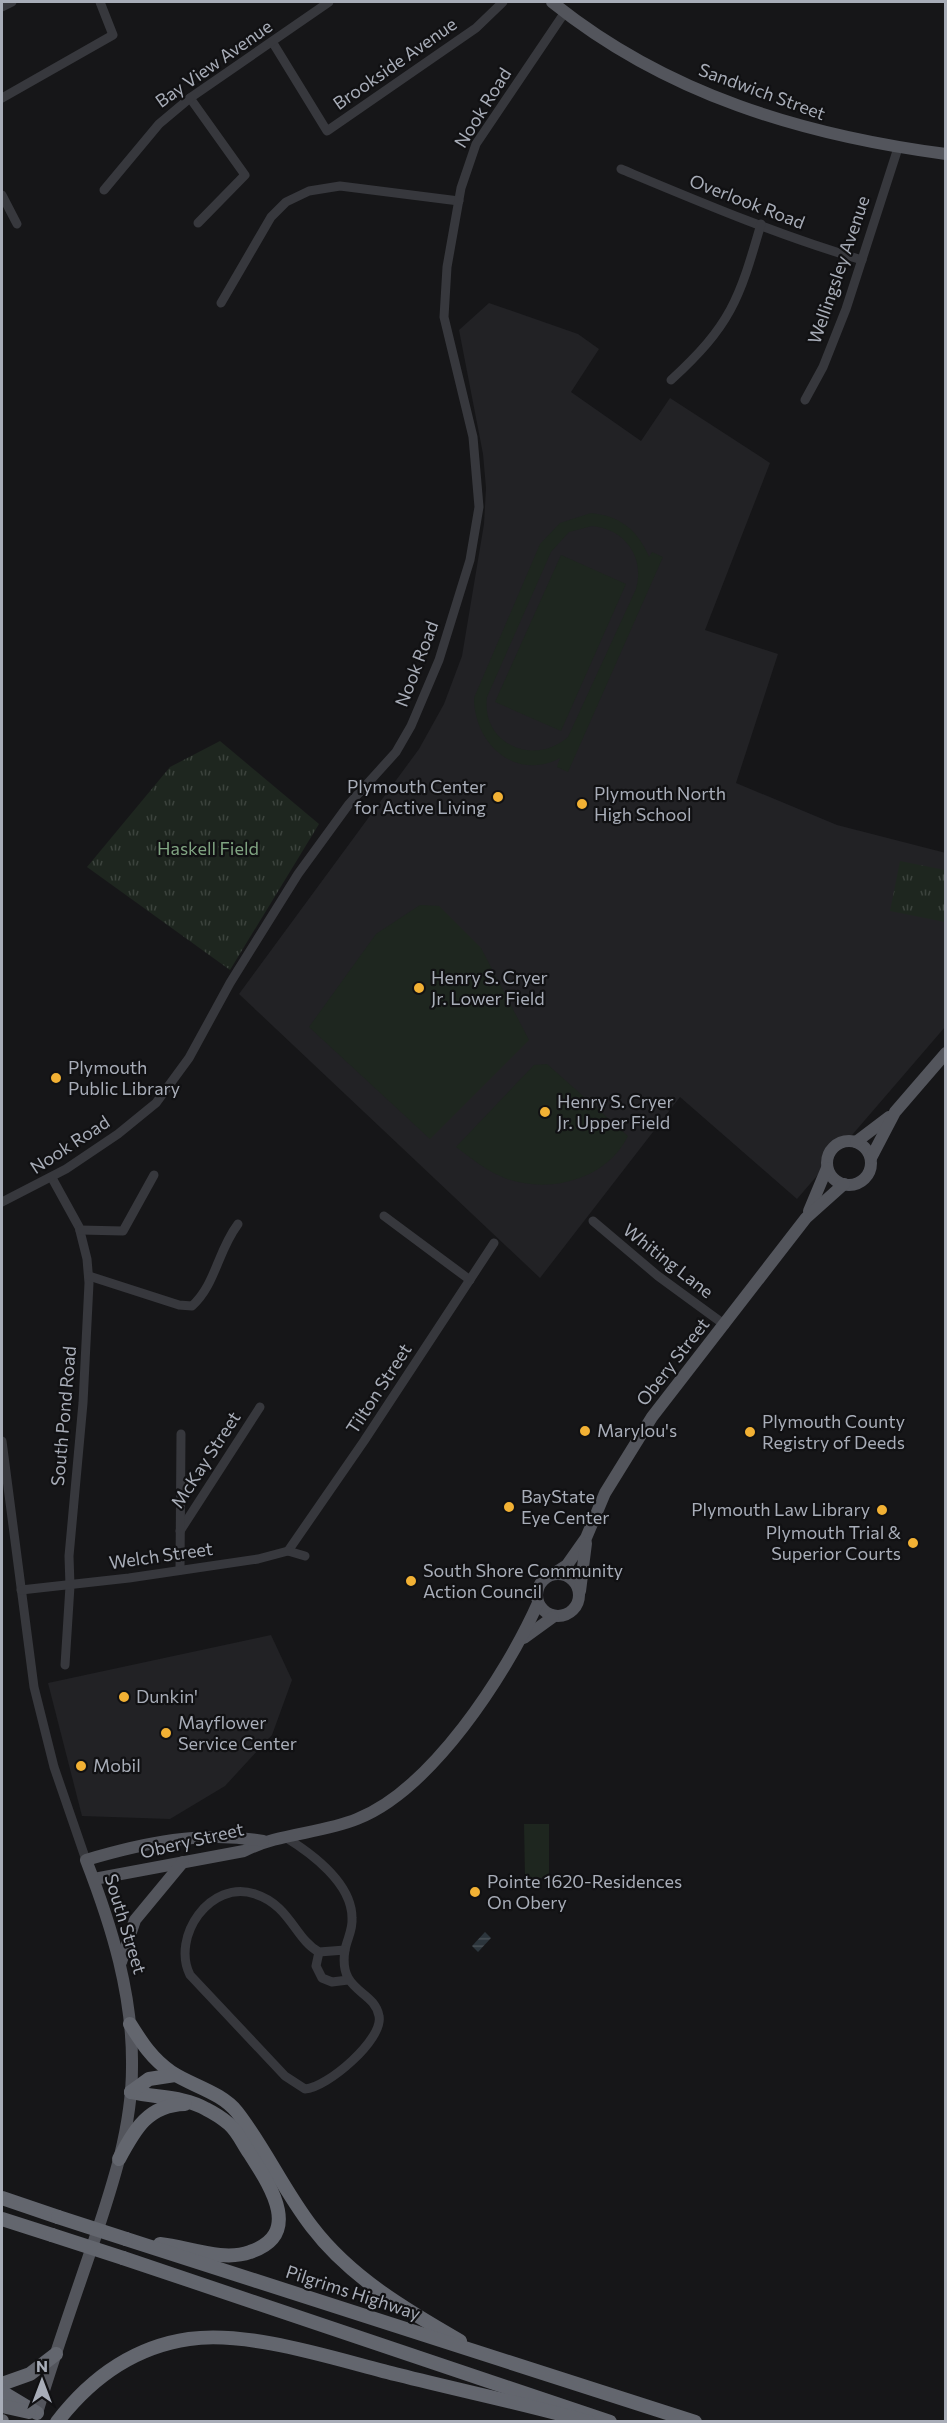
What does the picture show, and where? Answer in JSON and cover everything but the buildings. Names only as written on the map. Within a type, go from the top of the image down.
[{"type":"highway","points":[[130,2024],[147,2051],[175,2075],[215,2096],[236,2111],[308,2222],[347,2265],[385,2295],[485,2355]]},
{"type":"highway","points":[[131,2092],[150,2079],[175,2075]]},
{"type":"highway","points":[[126,2239],[236,2255],[260,2248],[273,2236],[279,2210],[273,2192],[233,2128],[196,2105],[175,2097],[131,2092]]},
{"type":"highway","points":[[119,2159],[139,2124],[151,2112],[173,2105],[196,2105]]},
{"type":"highway","name":"Pilgrims Highway","points":[[2,2198],[695,2421]]},
{"type":"highway","points":[[4,2220],[610,2421]]},
{"type":"highway","points":[[57,2421],[78,2397],[119,2364],[159,2346],[204,2337],[236,2339],[298,2350],[589,2421]]},
{"type":"highway","points":[[2,2384],[27,2376],[56,2354]]},
{"type":"highway","points":[[2,2392],[36,2417]]},
{"type":"highway","points":[[2,2406],[36,2417]]},
{"type":"main road","name":"Sandwich Street","points":[[552,2],[658,70],[722,100],[824,133],[898,148],[945,154]]},
{"type":"main road","name":"Obery Street","points":[[806,1218],[827,1168],[827,1158],[833,1147],[845,1141],[856,1142],[895,1112],[945,1053]]},
{"type":"main road","name":"Obery Street","points":[[93,1879],[244,1851],[263,1841],[348,1823],[378,1810],[397,1798],[419,1778],[456,1734],[519,1643],[538,1603],[538,1586],[567,1565],[586,1538],[605,1493],[636,1441],[806,1218],[844,1184],[852,1185],[863,1180],[870,1170],[871,1158],[895,1112]]},
{"type":"main road","points":[[856,1142],[865,1148],[871,1158]]},
{"type":"main road","points":[[827,1168],[833,1179],[844,1184]]},
{"type":"main road","name":"Obery Street","points":[[519,1643],[553,1617],[572,1612],[576,1607],[580,1594],[586,1538]]},
{"type":"main road","points":[[553,1574],[567,1576],[578,1586],[580,1594]]},
{"type":"main road","points":[[538,1603],[546,1614],[553,1617]]},
{"type":"main road","name":"Obery Street","points":[[86,1860],[146,1844],[178,1839],[239,1837],[263,1841]]},
{"type":"main road","name":"South Street","points":[[36,2417],[119,2159],[131,2092],[130,2024],[120,1963],[86,1860]]},
{"type":"main road","points":[[120,1963],[135,1920],[183,1862]]},
{"type":"street","points":[[2,7],[12,2]]},
{"type":"street","points":[[2,98],[113,35],[100,2]]},
{"type":"street","name":"Bay View Avenue","points":[[104,190],[159,124],[190,98],[273,43],[329,2]]},
{"type":"street","name":"Brookside Avenue","points":[[273,43],[327,131],[476,28],[503,2]]},
{"type":"street","name":"Nook Road","points":[[2,1202],[52,1178],[125,1129],[162,1096],[194,1049],[230,983],[298,874],[349,804],[402,744],[427,690],[474,545],[479,507],[473,438],[444,317],[447,267],[459,201],[467,167],[476,144],[565,12]]},
{"type":"street","points":[[190,98],[245,175],[198,223]]},
{"type":"street","name":"Wellingsley Avenue","points":[[805,400],[835,339],[898,148]]},
{"type":"street","name":"Overlook Road","points":[[621,169],[703,204],[815,246],[862,260]]},
{"type":"street","points":[[221,303],[271,217],[286,202],[309,191],[340,186],[459,201]]},
{"type":"street","points":[[2,195],[17,224]]},
{"type":"street","points":[[671,380],[712,340],[734,307],[761,224]]},
{"type":"street","points":[[80,1230],[123,1231],[154,1175]]},
{"type":"street","name":"South Pond Road","points":[[52,1178],[80,1230],[89,1276],[83,1404],[69,1556],[70,1586],[65,1665]]},
{"type":"street","points":[[384,1216],[470,1280]]},
{"type":"street","name":"Whiting Lane","points":[[593,1221],[658,1276],[725,1325]]},
{"type":"street","points":[[89,1276],[179,1305],[192,1306],[209,1286],[225,1242],[238,1224]]},
{"type":"street","name":"Tilton Street","points":[[288,1551],[494,1243]]},
{"type":"street","name":"McKay Street","points":[[180,1531],[260,1407]]},
{"type":"street","points":[[180,1570],[181,1434]]},
{"type":"street","name":"South Street","points":[[2,1441],[37,1700],[54,1767],[86,1860]]},
{"type":"street","points":[[288,1551],[305,1556]]},
{"type":"street","name":"Welch Street","points":[[21,1590],[70,1586],[258,1559],[288,1551]]},
{"type":"street","points":[[285,1837],[316,1861],[346,1896],[352,1918],[345,1950],[348,1980],[377,2011],[379,2024],[367,2045],[333,2078],[321,2085],[305,2089],[285,2076],[190,1975],[183,1955],[188,1932],[201,1912],[218,1897],[238,1891],[253,1893],[275,1905],[290,1918],[312,1947],[319,1952],[345,1950]]},
{"type":"street","points":[[319,1952],[316,1966],[322,1978],[332,1982],[348,1980]]},
{"type":"shaded area","name":"Plymouth North High School","points":[[489,303],[578,334],[599,349],[571,392],[641,441],[670,398],[770,463],[705,630],[778,654],[736,783],[837,825],[946,853],[945,1027],[797,1199],[680,1097],[540,1278],[239,994],[419,749],[444,704],[462,656],[484,524],[486,488],[483,454],[459,330]]},
{"type":"shaded area","points":[[271,1635],[292,1680],[272,1735],[225,1786],[170,1819],[82,1816],[48,1683]]},
{"type":"shaded area","points":[[485,1932],[491,1938],[478,1952],[472,1946]]},
{"type":"green space","points":[[591,513],[611,517],[633,532],[645,547],[649,557],[652,552],[663,557],[568,772],[557,767],[560,758],[543,764],[528,765],[500,754],[481,730],[474,698],[540,544],[560,523]],"holes":[[[592,526],[604,528],[623,539],[635,556],[638,566],[636,589],[568,737],[555,746],[540,750],[526,750],[512,746],[492,727],[487,713],[487,697],[551,552],[569,532]]]},
{"type":"green space","points":[[561,555],[626,584],[561,731],[495,702]]},
{"type":"green space","name":"Haskell Field","points":[[220,741],[319,824],[230,970],[87,867],[170,767]]},
{"type":"green space","points":[[900,861],[945,870],[945,922],[890,911]]},
{"type":"green space","name":"Henry S. Cryer Jr. Lower Field","points":[[420,905],[439,906],[481,948],[529,1040],[430,1139],[309,1027],[376,934]]},
{"type":"green space","name":"Henry S. Cryer Jr. Upper Field","points":[[547,1064],[628,1136],[619,1151],[606,1163],[576,1179],[542,1185],[507,1179],[493,1173],[456,1147],[534,1065]]},
{"type":"green space","points":[[524,1824],[549,1824],[549,1878],[525,1878]]},
{"type":"place","name":"Plymouth Center for Active Living","points":[[498,797]]},
{"type":"place","name":"Plymouth North High School","points":[[582,804]]},
{"type":"place","name":"Henry S. Cryer Jr. Lower Field","points":[[419,988]]},
{"type":"place","name":"Plymouth Public Library","points":[[56,1078]]},
{"type":"place","name":"Henry S. Cryer Jr. Upper Field","points":[[545,1112]]},
{"type":"place","name":"Marylou's","points":[[585,1431]]},
{"type":"place","name":"Plymouth County Registry of Deeds","points":[[750,1432]]},
{"type":"place","name":"BayState Eye Center","points":[[509,1507]]},
{"type":"place","name":"Plymouth Law Library","points":[[882,1510]]},
{"type":"place","name":"Plymouth Trial & Superior Courts","points":[[913,1543]]},
{"type":"place","name":"South Shore Community Action Council","points":[[411,1581]]},
{"type":"place","name":"Dunkin'","points":[[124,1697]]},
{"type":"place","name":"Mayflower Service Center","points":[[166,1733]]},
{"type":"place","name":"Mobil","points":[[81,1766]]},
{"type":"place","name":"Pointe 1620-Residences On Obery","points":[[475,1892]]}]
